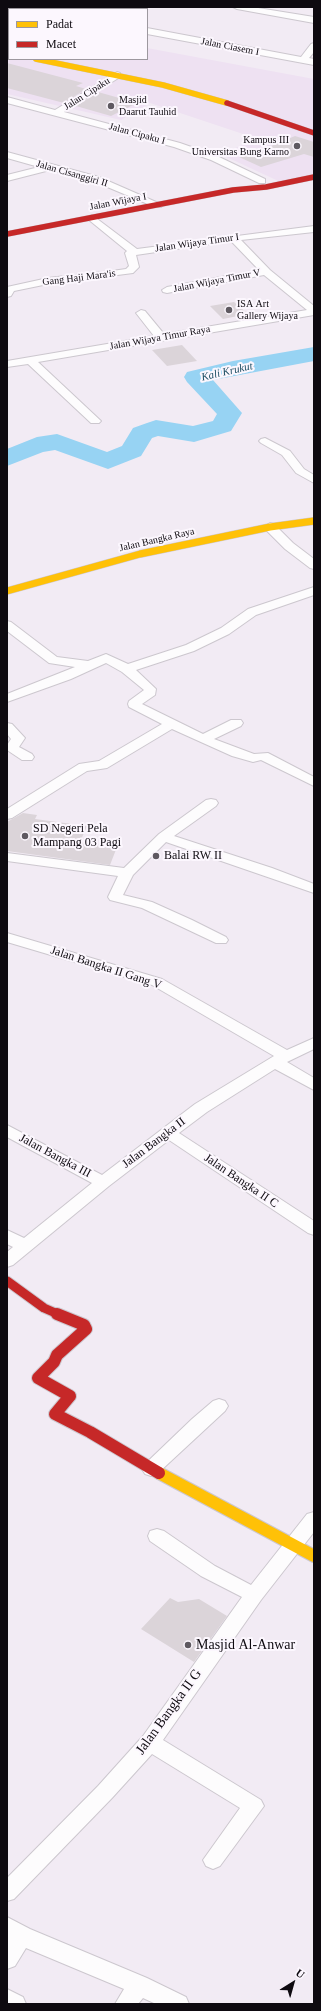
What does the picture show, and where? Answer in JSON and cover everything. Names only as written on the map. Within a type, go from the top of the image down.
[{"type":"main road","points":[[41,60],[118,75],[165,81]]},
{"type":"main road","points":[[136,70],[145,72],[206,97],[242,107],[314,133]]},
{"type":"main road","points":[[206,97],[245,99]]},
{"type":"main road","name":"Jalan Wijaya I","points":[[7,234],[232,190],[262,181],[314,170]]},
{"type":"main road","name":"Jalan Wijaya I","points":[[232,190],[266,187],[314,177]]},
{"type":"main road","name":"Jalan Bangka Raya","points":[[7,591],[140,554],[270,527],[313,522]]},
{"type":"main road","points":[[7,1281],[44,1308],[84,1325],[86,1329],[57,1355],[54,1362],[38,1378],[70,1396],[55,1414],[90,1432],[151,1469],[314,1556]]},
{"type":"street","points":[[237,7],[314,20]]},
{"type":"street","name":"Jalan Ciasem I","points":[[148,31],[314,62]]},
{"type":"street","points":[[303,60],[314,46]]},
{"type":"street","name":"Jalan Cipaku","points":[[57,113],[118,75]]},
{"type":"street","name":"Jalan Cipaku I","points":[[7,100],[177,145],[214,158],[262,181]]},
{"type":"street","name":"Jalan Cisanggiri II","points":[[7,155],[96,179],[158,205]]},
{"type":"street","points":[[7,178],[50,167]]},
{"type":"street","points":[[92,218],[135,252]]},
{"type":"street","name":"Jalan Wijaya Timur I","points":[[135,252],[233,238],[314,229]]},
{"type":"street","points":[[233,238],[266,272],[314,312]]},
{"type":"street","name":"Gang Haji Mara'is","points":[[7,294],[11,289],[48,281],[129,271],[134,267],[130,253],[135,252]]},
{"type":"street","name":"Jalan Wijaya Timur V","points":[[167,290],[266,272]]},
{"type":"street","name":"Jalan Wijaya Timur Raya","points":[[7,364],[162,339],[314,312]]},
{"type":"street","points":[[141,313],[162,339]]},
{"type":"street","points":[[30,360],[95,421]]},
{"type":"street","points":[[265,440],[286,453],[300,471],[314,480]]},
{"type":"street","points":[[270,527],[289,546],[314,565]]},
{"type":"street","points":[[127,669],[190,648],[225,631],[252,612],[314,591]]},
{"type":"street","points":[[7,625],[52,660],[88,666]]},
{"type":"street","points":[[7,698],[66,676],[106,658],[127,669],[150,689],[150,692],[134,704],[204,739],[253,758],[263,756],[314,782]]},
{"type":"street","points":[[204,739],[236,723]]},
{"type":"street","points":[[9,810],[84,767],[102,765],[172,724]]},
{"type":"street","points":[[7,727],[18,738],[12,748],[27,757]]},
{"type":"street","points":[[211,803],[164,837],[128,873],[115,896],[147,905],[187,922],[221,940]]},
{"type":"street","points":[[164,837],[310,883]]},
{"type":"street","points":[[7,857],[128,873]]},
{"type":"street","name":"Jalan Bangka II Gang V","points":[[7,937],[157,982],[280,1059],[314,1085]]},
{"type":"street","name":"Jalan Bangka II","points":[[7,1261],[103,1182],[167,1132],[201,1108],[280,1059],[314,1043]]},
{"type":"street","name":"Jalan Bangka III","points":[[7,1130],[103,1182]]},
{"type":"street","name":"Jalan Bangka II C","points":[[167,1132],[314,1229]]},
{"type":"street","points":[[7,1236],[24,1246]]},
{"type":"street","points":[[151,1469],[219,1406]]},
{"type":"street","name":"Jalan Bangka II G","points":[[7,1892],[105,1792],[150,1742],[197,1673],[254,1595],[314,1519]]},
{"type":"street","points":[[157,1536],[208,1571],[254,1595]]},
{"type":"street","points":[[150,1742],[254,1806],[213,1860]]},
{"type":"street","points":[[7,1958],[14,1931],[139,1985],[178,2004]]},
{"type":"street","points":[[126,2004],[139,1985]]},
{"type":"street","points":[[7,1999],[15,2004]]},
{"type":"shaded area","points":[[7,21],[8,60],[148,60],[148,48],[314,79],[314,179],[287,185],[220,154],[258,139],[150,103],[121,120],[7,94]]},
{"type":"building","points":[[7,63],[83,83],[76,86],[86,89],[64,103],[7,88]]},
{"type":"building","name":"Masjid Daarut Tauhid","points":[[98,92],[137,103],[111,116],[76,106]]},
{"type":"building","points":[[295,136],[314,142],[314,157],[304,154],[261,167],[239,157],[264,149]]},
{"type":"building","name":"ISA Art Gallery Wijaya","points":[[234,302],[248,314],[223,319],[210,306]]},
{"type":"building","points":[[182,345],[197,361],[167,366],[152,350]]},
{"type":"building","name":"SD Negeri Pela Mampang 03 Pagi","points":[[23,813],[37,815],[35,819],[87,826],[80,842],[117,847],[110,865],[7,851],[7,822]]},
{"type":"building","name":"Masjid Al-Anwar","points":[[170,1598],[178,1602],[199,1599],[227,1616],[194,1662],[141,1629]]},
{"type":"waterway","name":"Kali Krukut","points":[[7,458],[37,445],[57,442],[108,461],[132,451],[142,433],[156,428],[194,434],[222,426],[230,413],[196,377],[233,368],[314,354]]},
{"type":"traffic: slow","points":[[41,60],[163,85],[227,103]]},
{"type":"traffic: slow","points":[[7,591],[140,554],[270,527],[314,521]]},
{"type":"traffic: slow","points":[[159,1473],[314,1556]]},
{"type":"traffic: jam","points":[[227,103],[314,133]]},
{"type":"traffic: jam","points":[[7,234],[233,190],[266,187],[314,177]]},
{"type":"traffic: jam","points":[[7,1281],[44,1308],[84,1325],[86,1329],[57,1355],[54,1362],[38,1378],[70,1396],[55,1414],[90,1432],[159,1473]]},
{"type":"place","name":"Masjid Daarut Tauhid","points":[[111,106]]},
{"type":"place","name":"Kampus III Universitas Bung Karno","points":[[297,146]]},
{"type":"place","name":"ISA Art Gallery Wijaya","points":[[229,310]]},
{"type":"place","name":"SD Negeri Pela Mampang 03 Pagi","points":[[25,836]]},
{"type":"place","name":"Balai RW II","points":[[156,856]]},
{"type":"place","name":"Masjid Al-Anwar","points":[[188,1645]]}]
